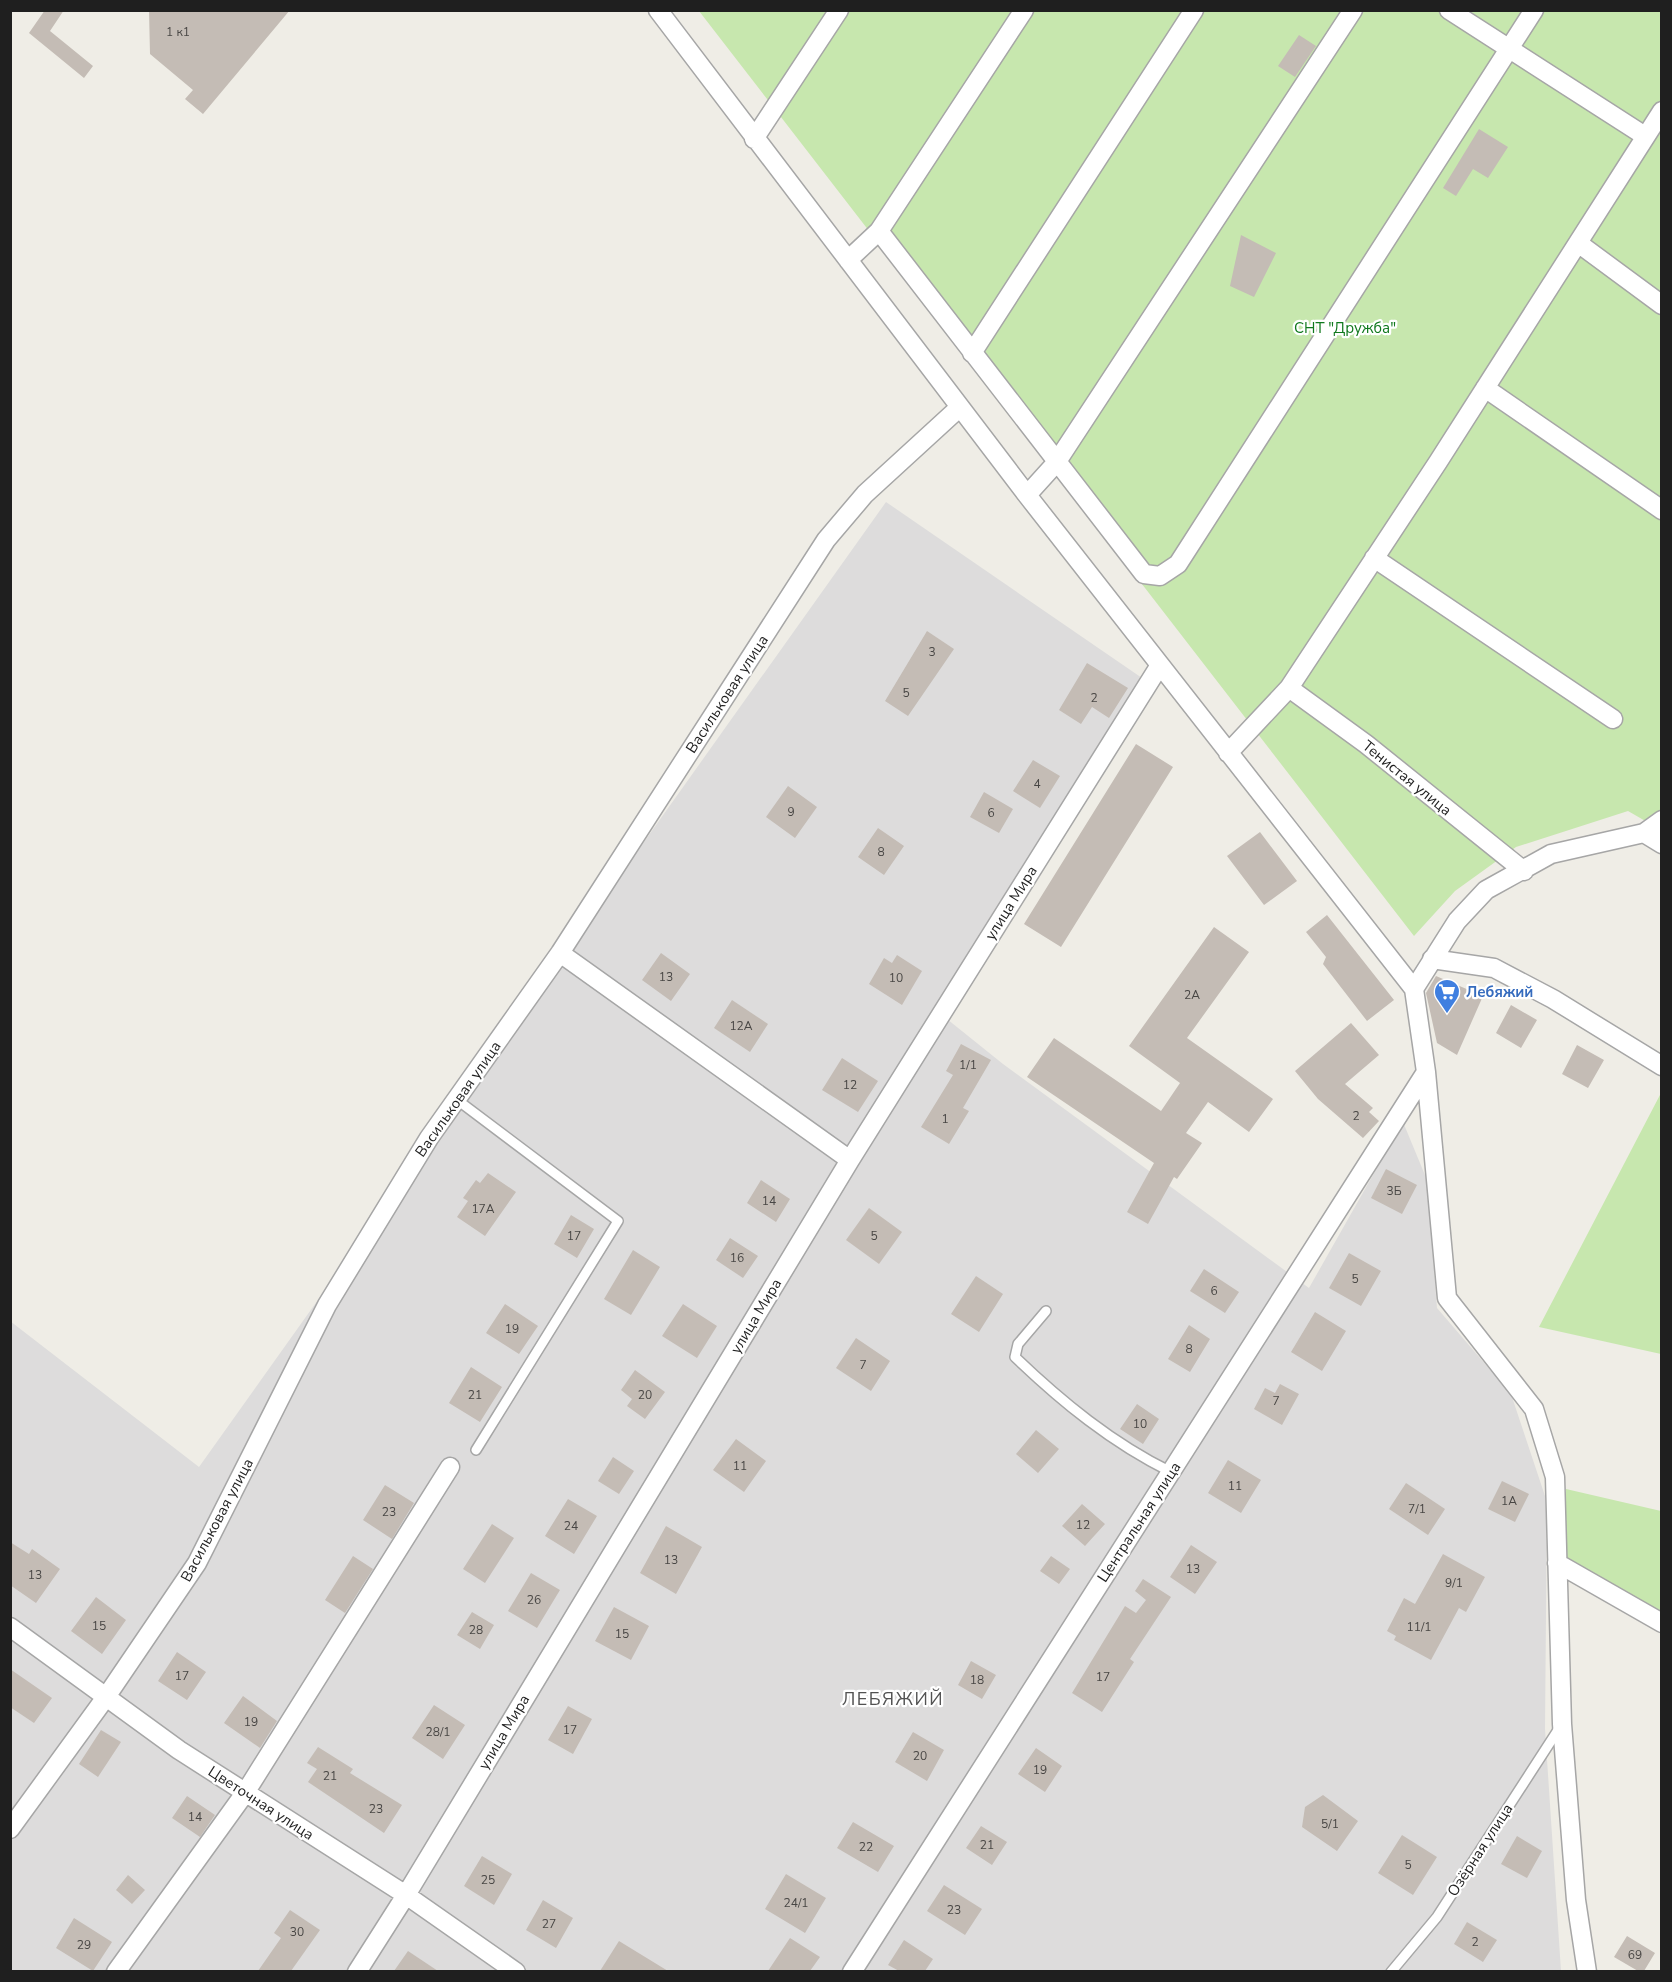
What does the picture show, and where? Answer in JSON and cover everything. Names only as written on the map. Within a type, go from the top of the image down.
[{"type":"street","points":[[754,139],[839,10]]},
{"type":"street","points":[[848,260],[879,231],[1024,10]]},
{"type":"street","points":[[972,353],[1194,10]]},
{"type":"street","points":[[1027,495],[1056,464],[1353,10]]},
{"type":"street","points":[[1449,10],[1646,136]]},
{"type":"street","points":[[879,231],[1056,464],[1144,574],[1160,576],[1178,564],[1534,10]]},
{"type":"street","points":[[659,11],[754,139],[1027,495],[1414,988],[1426,1072],[1447,1298],[1534,1409],[1555,1477],[1562,1724],[1576,1900],[1587,1971]]},
{"type":"street","points":[[1228,753],[1288,688],[1485,388],[1662,111]]},
{"type":"street","points":[[1578,243],[1662,305]]},
{"type":"street","points":[[1485,388],[1662,510]]},
{"type":"street","name":"Васильковая улица","points":[[10,1829],[106,1697],[197,1563],[327,1305],[429,1138],[560,953],[826,540],[864,494],[960,407]]},
{"type":"street","points":[[1374,558],[1612,719]]},
{"type":"street","name":"улица Мира","points":[[357,1971],[406,1895],[850,1160],[1160,665]]},
{"type":"street","name":"Тенистая улица","points":[[1288,688],[1366,744],[1524,871]]},
{"type":"street","points":[[1414,988],[1458,921],[1486,890],[1551,854],[1644,833],[1662,820]]},
{"type":"street","points":[[1644,833],[1662,844]]},
{"type":"street","points":[[560,953],[850,1160]]},
{"type":"street","points":[[1432,959],[1494,968],[1553,999],[1662,1066]]},
{"type":"street","name":"Центральная улица","points":[[852,1971],[1426,1072]]},
{"type":"street","points":[[116,1971],[245,1792],[450,1467]]},
{"type":"street","points":[[1557,1563],[1662,1623]]},
{"type":"street","name":"Цветочная улица","points":[[10,1627],[106,1697],[245,1792],[406,1895],[516,1971]]},
{"type":"lane","points":[[456,1100],[618,1221],[476,1450]]},
{"type":"lane","points":[[1046,1311],[1018,1344],[1015,1357],[1050,1391],[1131,1452],[1171,1472]]},
{"type":"lane","name":"Озёрная улица","points":[[1392,1971],[1437,1917],[1562,1724]]},
{"type":"shaded area","name":"Лебяжий","points":[[886,502],[1142,678],[937,1011],[1003,1064],[1309,1288],[1403,1122],[1427,1180],[1437,1308],[1511,1394],[1547,1502],[1545,1729],[1561,1971],[11,1971],[10,1321],[199,1467]]},
{"type":"green space","name":"СНТ \"Дружба\"","points":[[699,11],[1661,11],[1661,830],[1628,811],[1516,847],[1455,891],[1414,936]]},
{"type":"green space","points":[[1661,1093],[1661,1354],[1539,1327]]},
{"type":"green space","points":[[1566,1489],[1661,1511],[1661,1622],[1565,1568]]},
{"type":"building","points":[[45,10],[64,10],[50,31],[93,66],[84,78],[29,33]]},
{"type":"building","points":[[149,10],[290,10],[203,114],[185,99],[193,90],[150,54]]},
{"type":"building","points":[[1299,35],[1316,46],[1295,77],[1278,66]]},
{"type":"building","points":[[1479,129],[1508,147],[1488,178],[1473,169],[1456,196],[1443,188]]},
{"type":"building","points":[[1241,235],[1276,253],[1254,297],[1230,286]]},
{"type":"building","points":[[927,631],[954,649],[908,716],[885,701]]},
{"type":"building","points":[[1087,663],[1128,688],[1109,718],[1092,707],[1081,724],[1059,710]]},
{"type":"building","points":[[1136,744],[1173,767],[1061,947],[1024,924]]},
{"type":"building","points":[[1033,760],[1060,776],[1040,808],[1013,791]]},
{"type":"building","points":[[788,786],[817,807],[795,838],[766,817]]},
{"type":"building","points":[[984,792],[1013,809],[999,833],[970,817]]},
{"type":"building","points":[[878,828],[904,846],[884,875],[858,857]]},
{"type":"building","points":[[1260,832],[1297,881],[1264,905],[1227,856]]},
{"type":"building","points":[[1327,915],[1394,1000],[1367,1021],[1323,964],[1326,957],[1306,932]]},
{"type":"building","points":[[1214,927],[1249,952],[1187,1038],[1273,1099],[1249,1132],[1208,1102],[1186,1133],[1202,1143],[1177,1179],[1174,1177],[1148,1224],[1127,1212],[1154,1163],[1027,1077],[1054,1038],[1161,1111],[1180,1083],[1129,1046]]},
{"type":"building","points":[[661,953],[690,974],[671,1001],[642,980]]},
{"type":"building","points":[[897,955],[922,971],[902,1005],[869,984],[884,958],[892,963]]},
{"type":"building","points":[[1436,976],[1483,996],[1457,1055],[1437,1043],[1426,993]]},
{"type":"building","points":[[732,1000],[768,1024],[750,1052],[714,1028]]},
{"type":"building","points":[[1511,1005],[1537,1020],[1521,1048],[1496,1033]]},
{"type":"building","points":[[1351,1023],[1379,1055],[1345,1084],[1373,1108],[1369,1112],[1379,1121],[1363,1138],[1318,1099],[1295,1071]]},
{"type":"building","points":[[961,1044],[991,1060],[963,1108],[969,1111],[949,1144],[921,1127],[953,1075],[946,1071]]},
{"type":"building","points":[[1577,1045],[1604,1060],[1588,1088],[1562,1074]]},
{"type":"building","points":[[842,1058],[878,1081],[858,1112],[822,1090]]},
{"type":"building","points":[[1386,1169],[1417,1185],[1402,1214],[1371,1198]]},
{"type":"building","points":[[488,1173],[516,1192],[485,1236],[457,1217],[468,1201],[463,1198],[476,1180],[480,1183]]},
{"type":"building","points":[[761,1180],[790,1199],[776,1222],[747,1203]]},
{"type":"building","points":[[869,1208],[902,1232],[879,1264],[846,1240]]},
{"type":"building","points":[[571,1215],[594,1229],[577,1258],[554,1244]]},
{"type":"building","points":[[730,1238],[758,1256],[743,1278],[716,1260]]},
{"type":"building","points":[[633,1250],[660,1267],[631,1315],[604,1299]]},
{"type":"building","points":[[1349,1253],[1381,1271],[1361,1306],[1329,1288]]},
{"type":"building","points":[[1204,1269],[1239,1292],[1225,1313],[1190,1291]]},
{"type":"building","points":[[976,1276],[1003,1294],[979,1332],[951,1314]]},
{"type":"building","points":[[505,1304],[538,1326],[519,1354],[486,1333]]},
{"type":"building","points":[[683,1304],[717,1326],[697,1358],[662,1336]]},
{"type":"building","points":[[1315,1312],[1346,1331],[1322,1371],[1291,1352]]},
{"type":"building","points":[[1189,1325],[1210,1339],[1190,1372],[1168,1359]]},
{"type":"building","points":[[856,1338],[890,1361],[871,1391],[836,1368]]},
{"type":"building","points":[[471,1367],[502,1387],[480,1422],[449,1403]]},
{"type":"building","points":[[635,1370],[665,1392],[645,1419],[627,1406],[632,1399],[621,1390]]},
{"type":"building","points":[[1280,1384],[1299,1394],[1282,1425],[1254,1409],[1265,1388],[1275,1393]]},
{"type":"building","points":[[1137,1404],[1159,1419],[1143,1444],[1120,1429]]},
{"type":"building","points":[[1036,1430],[1059,1449],[1038,1473],[1016,1454]]},
{"type":"building","points":[[736,1439],[766,1461],[744,1492],[713,1470]]},
{"type":"building","points":[[613,1457],[634,1471],[619,1494],[598,1481]]},
{"type":"building","points":[[1228,1460],[1261,1480],[1241,1513],[1208,1493]]},
{"type":"building","points":[[1502,1481],[1529,1494],[1515,1522],[1488,1509]]},
{"type":"building","points":[[1406,1483],[1445,1509],[1428,1535],[1389,1509]]},
{"type":"building","points":[[385,1485],[414,1503],[392,1539],[363,1520]]},
{"type":"building","points":[[568,1499],[597,1516],[574,1554],[545,1536]]},
{"type":"building","points":[[1082,1504],[1105,1524],[1085,1546],[1062,1526]]},
{"type":"building","points":[[492,1524],[514,1538],[485,1583],[463,1569]]},
{"type":"building","points":[[666,1526],[702,1547],[676,1594],[640,1573]]},
{"type":"building","points":[[10,1542],[29,1554],[32,1549],[60,1569],[36,1603],[10,1585]]},
{"type":"building","points":[[1191,1545],[1217,1562],[1195,1594],[1170,1577]]},
{"type":"building","points":[[1443,1554],[1485,1577],[1466,1612],[1459,1608],[1431,1660],[1394,1640],[1396,1636],[1387,1631],[1404,1598],[1415,1604]]},
{"type":"building","points":[[353,1556],[373,1569],[345,1613],[325,1600]]},
{"type":"building","points":[[1051,1556],[1070,1569],[1059,1584],[1040,1571]]},
{"type":"building","points":[[531,1573],[560,1590],[537,1628],[508,1611]]},
{"type":"building","points":[[1143,1579],[1171,1597],[1130,1659],[1134,1662],[1102,1712],[1072,1693],[1125,1606],[1136,1613],[1146,1600],[1135,1591]]},
{"type":"building","points":[[96,1597],[126,1620],[102,1654],[71,1631]]},
{"type":"building","points":[[614,1607],[649,1626],[631,1660],[595,1641]]},
{"type":"building","points":[[472,1612],[494,1625],[480,1649],[457,1635]]},
{"type":"building","points":[[177,1652],[206,1672],[187,1700],[158,1681]]},
{"type":"building","points":[[971,1661],[996,1675],[982,1699],[958,1685]]},
{"type":"building","points":[[10,1669],[52,1698],[34,1723],[10,1707]]},
{"type":"building","points":[[243,1696],[277,1721],[260,1748],[224,1723]]},
{"type":"building","points":[[434,1705],[465,1725],[443,1759],[412,1738]]},
{"type":"building","points":[[568,1706],[592,1719],[573,1754],[548,1740]]},
{"type":"building","points":[[101,1730],[121,1742],[98,1777],[79,1764]]},
{"type":"building","points":[[913,1732],[944,1750],[927,1781],[895,1762]]},
{"type":"building","points":[[318,1747],[353,1769],[350,1773],[402,1805],[384,1833],[308,1782],[317,1769],[307,1763]]},
{"type":"building","points":[[1036,1748],[1062,1766],[1045,1792],[1018,1774]]},
{"type":"building","points":[[1323,1795],[1358,1821],[1337,1851],[1302,1827],[1305,1807]]},
{"type":"building","points":[[187,1796],[215,1815],[200,1837],[172,1818]]},
{"type":"building","points":[[853,1822],[894,1846],[878,1872],[837,1848]]},
{"type":"building","points":[[981,1826],[1007,1842],[992,1865],[966,1848]]},
{"type":"building","points":[[1402,1835],[1437,1857],[1413,1895],[1378,1873]]},
{"type":"building","points":[[1517,1836],[1542,1851],[1527,1878],[1501,1864]]},
{"type":"building","points":[[482,1856],[512,1874],[494,1905],[464,1886]]},
{"type":"building","points":[[786,1874],[826,1898],[805,1933],[765,1909]]},
{"type":"building","points":[[128,1875],[145,1890],[132,1904],[116,1890]]},
{"type":"building","points":[[944,1885],[982,1909],[965,1935],[927,1911]]},
{"type":"building","points":[[543,1900],[573,1918],[556,1948],[526,1930]]},
{"type":"building","points":[[290,1910],[320,1930],[291,1971],[258,1971],[281,1938],[274,1933]]},
{"type":"building","points":[[74,1918],[112,1942],[93,1971],[56,1948]]},
{"type":"building","points":[[1467,1922],[1497,1940],[1483,1962],[1454,1944]]},
{"type":"building","points":[[1627,1936],[1655,1953],[1644,1971],[1638,1971],[1614,1957]]},
{"type":"building","points":[[790,1938],[820,1957],[810,1971],[768,1971]]},
{"type":"building","points":[[904,1940],[933,1959],[925,1971],[899,1971],[888,1965]]},
{"type":"building","points":[[619,1941],[668,1971],[600,1971]]},
{"type":"building","points":[[408,1951],[438,1971],[394,1971]]},
{"type":"place","name":"Лебяжий","points":[[1447,1015]]},
{"type":"district","name":"ЛЕБЯЖИЙ","points":[[893,1699]]}]
